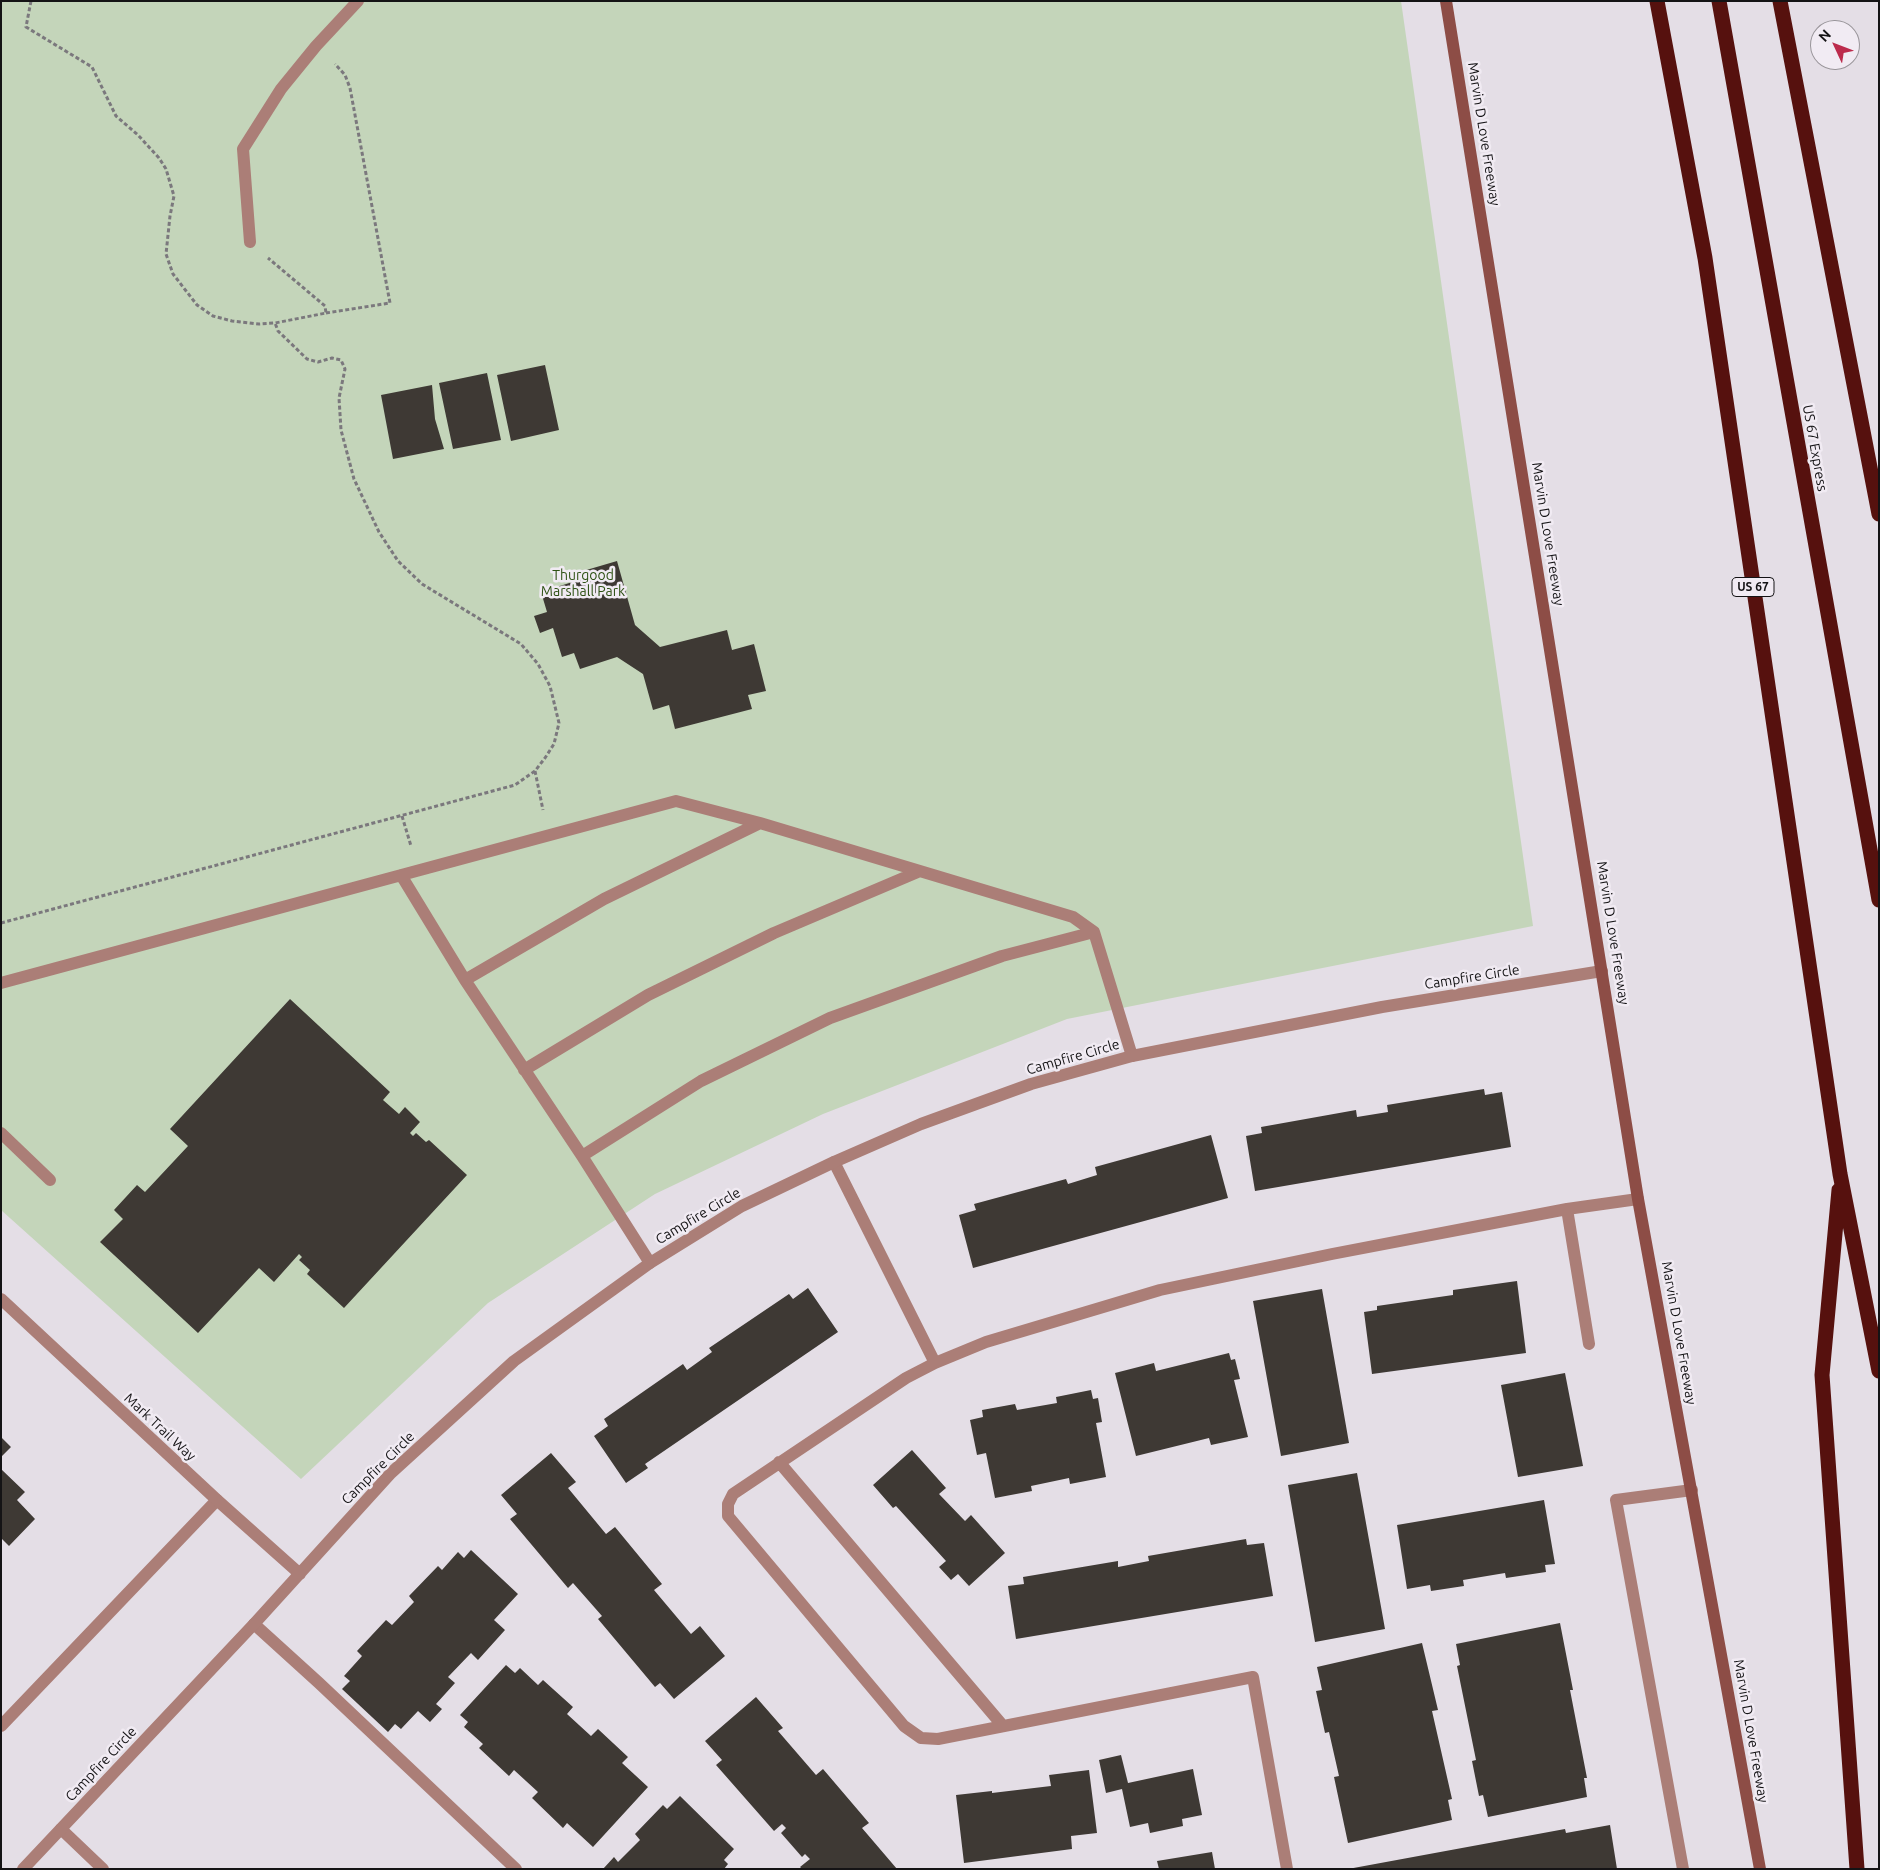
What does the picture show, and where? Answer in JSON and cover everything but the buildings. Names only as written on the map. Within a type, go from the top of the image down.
[{"type":"highway","name":"US 67","points":[[1657,1],[1705,258],[1840,1174],[1879,1371]]},
{"type":"highway","name":"US 67 Express","points":[[1719,1],[1879,900]]},
{"type":"highway","points":[[1780,1],[1879,514]]},
{"type":"highway","points":[[1840,1174],[1822,1375],[1857,1869]]},
{"type":"main road","name":"Marvin D Love Freeway","points":[[1446,1],[1638,1199],[1760,1869]]},
{"type":"street","points":[[250,242],[243,149],[281,89],[316,46],[358,1]]},
{"type":"street","points":[[1,983],[676,801],[760,823],[1073,917],[1094,932],[1132,1056]]},
{"type":"street","points":[[465,980],[604,899],[760,823]]},
{"type":"street","points":[[524,1070],[648,995],[774,933],[920,871]]},
{"type":"street","points":[[401,875],[465,980],[650,1262]]},
{"type":"street","points":[[582,1156],[702,1081],[830,1018],[1002,956],[1094,932]]},
{"type":"street","name":"Campfire Circle","points":[[24,1869],[254,1624],[391,1473],[514,1362],[650,1262],[742,1206],[834,1162],[921,1124],[1022,1087],[1132,1056],[1382,1007],[1602,971]]},
{"type":"street","points":[[1,1133],[50,1180]]},
{"type":"street","points":[[834,1162],[936,1363]]},
{"type":"street","points":[[1287,1869],[1253,1676],[938,1739],[921,1738],[904,1726],[728,1516],[728,1504],[733,1494],[906,1378],[986,1342],[1160,1290],[1332,1254],[1568,1209],[1638,1199]]},
{"type":"street","points":[[1568,1209],[1589,1344]]},
{"type":"street","name":"Mark Trail Way","points":[[1,1299],[217,1500],[300,1574]]},
{"type":"street","points":[[779,1462],[1003,1726]]},
{"type":"street","points":[[1683,1869],[1616,1500],[1692,1490]]},
{"type":"street","points":[[1,1726],[217,1500]]},
{"type":"street","points":[[254,1624],[516,1869]]},
{"type":"street","points":[[60,1829],[103,1869]]},
{"type":"path","points":[[31,1],[26,27],[92,67],[116,116],[138,135],[159,158],[166,169],[174,196],[166,254],[173,274],[197,305],[213,316],[232,321],[275,324],[326,313],[390,303],[350,88],[344,75],[336,65],[316,46]]},
{"type":"path","points":[[250,242],[325,306],[326,313]]},
{"type":"path","points":[[1,922],[515,785],[535,771],[546,758],[554,744],[558,723],[550,686],[538,664],[521,644],[422,584],[398,561],[379,532],[354,479],[341,430],[339,398],[346,369],[341,360],[332,358],[318,362],[307,359],[278,331],[275,324]]},
{"type":"path","points":[[535,771],[548,835]]},
{"type":"green space","name":"Thurgood Marshall Park","points":[[1,1],[1401,1],[1533,926],[1067,1019],[823,1114],[655,1194],[488,1303],[301,1479],[1,1210]]}]
